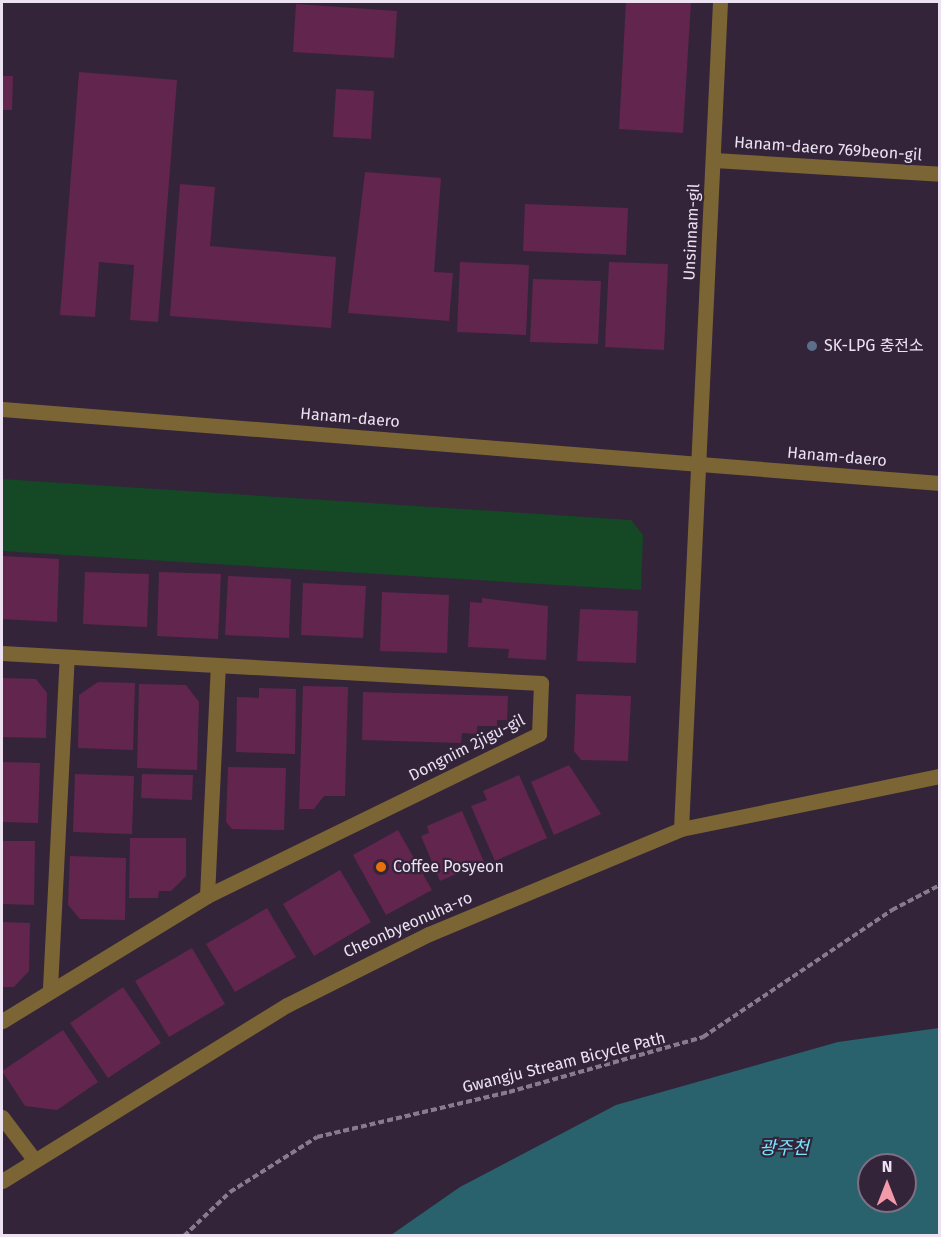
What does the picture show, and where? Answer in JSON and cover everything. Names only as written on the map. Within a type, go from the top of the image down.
[{"type":"street","name":"Unsinnam-gil","points":[[696,464],[714,160],[720,2]]},
{"type":"street","name":"Hanam-daero 769beon-gil","points":[[714,160],[939,174]]},
{"type":"street","name":"Hanam-daero","points":[[2,409],[939,483]]},
{"type":"street","points":[[681,829],[696,464]]},
{"type":"street","name":"Dongnim 2jigu-gil","points":[[2,654],[541,683],[539,734],[207,896],[50,988],[2,1021]]},
{"type":"street","points":[[50,988],[67,658]]},
{"type":"street","points":[[207,896],[218,666]]},
{"type":"street","name":"Cheonbyeonuha-ro","points":[[2,1181],[33,1158],[355,968],[681,829],[939,776]]},
{"type":"street","points":[[2,1118],[33,1158]]},
{"type":"path","name":"Gwangju Stream Bicycle Path","points":[[184,1236],[230,1192],[317,1137],[509,1092],[703,1037],[892,910],[939,885]]},
{"type":"shaded area","points":[[2,479],[631,520],[643,535],[641,590],[2,551]]},
{"type":"water","name":"광주천","points":[[939,1028],[939,1235],[391,1235],[460,1187],[616,1105],[838,1042]]},
{"type":"building","points":[[626,2],[691,2],[683,133],[619,129]]},
{"type":"building","points":[[296,4],[397,11],[394,58],[293,52]]},
{"type":"building","points":[[79,72],[177,80],[158,322],[130,320],[134,265],[99,262],[95,317],[60,315]]},
{"type":"building","points":[[2,76],[13,76],[12,110],[2,110]]},
{"type":"building","points":[[336,89],[374,91],[371,139],[333,137]]},
{"type":"building","points":[[365,172],[441,178],[434,272],[453,273],[449,321],[348,313]]},
{"type":"building","points":[[180,184],[215,187],[210,246],[336,257],[331,328],[170,316]]},
{"type":"building","points":[[525,204],[628,208],[626,255],[523,251]]},
{"type":"building","points":[[460,262],[529,265],[526,335],[457,332]]},
{"type":"building","points":[[609,262],[668,264],[664,350],[605,347]]},
{"type":"building","points":[[533,279],[601,281],[598,344],[530,342]]},
{"type":"building","points":[[2,556],[59,559],[57,622],[2,619]]},
{"type":"building","points":[[85,572],[149,574],[147,627],[83,624]]},
{"type":"building","points":[[159,572],[221,574],[218,639],[157,636]]},
{"type":"building","points":[[228,576],[291,579],[289,638],[225,635]]},
{"type":"building","points":[[303,583],[366,586],[363,638],[301,635]]},
{"type":"building","points":[[382,592],[449,595],[447,653],[380,651]]},
{"type":"building","points":[[482,598],[548,606],[546,660],[508,658],[509,649],[468,647],[470,602],[482,603]]},
{"type":"building","points":[[580,609],[638,611],[636,663],[577,661]]},
{"type":"building","points":[[2,678],[36,679],[47,693],[46,738],[2,737]]},
{"type":"building","points":[[98,682],[135,683],[133,750],[78,748],[79,695]]},
{"type":"building","points":[[139,684],[186,685],[199,702],[197,770],[137,768]]},
{"type":"building","points":[[303,686],[348,687],[345,796],[324,796],[314,809],[299,809]]},
{"type":"building","points":[[259,688],[296,689],[295,754],[236,752],[237,697],[259,698]]},
{"type":"building","points":[[363,692],[508,696],[507,720],[497,720],[497,726],[477,726],[477,734],[462,733],[461,743],[362,740]]},
{"type":"building","points":[[576,694],[631,696],[628,761],[581,760],[574,751]]},
{"type":"building","points":[[2,762],[40,763],[38,823],[2,822]]},
{"type":"building","points":[[569,765],[601,814],[554,835],[531,782]]},
{"type":"building","points":[[228,767],[286,768],[284,830],[232,829],[226,822]]},
{"type":"building","points":[[75,774],[134,776],[132,834],[73,832]]},
{"type":"building","points":[[142,774],[193,775],[192,800],[141,798]]},
{"type":"building","points":[[519,775],[547,838],[495,861],[471,806],[487,800],[483,791]]},
{"type":"building","points":[[462,811],[484,862],[440,881],[421,836],[429,833],[427,826]]},
{"type":"building","points":[[398,830],[432,890],[386,915],[353,855]]},
{"type":"building","points":[[130,838],[186,838],[186,876],[171,891],[159,891],[158,898],[129,898]]},
{"type":"building","points":[[2,841],[35,841],[34,905],[2,904]]},
{"type":"building","points":[[70,856],[126,858],[125,920],[80,919],[68,905]]},
{"type":"building","points":[[340,870],[371,922],[314,956],[283,904]]},
{"type":"building","points":[[267,908],[296,957],[235,992],[206,944]]},
{"type":"building","points":[[2,922],[30,923],[29,971],[14,987],[2,987]]},
{"type":"building","points":[[192,948],[225,1004],[169,1037],[135,981]]},
{"type":"building","points":[[123,987],[161,1043],[108,1078],[70,1023]]},
{"type":"building","points":[[63,1030],[98,1082],[57,1110],[25,1106],[2,1071]]},
{"type":"place","name":"SK-LPG 충전소","points":[[812,346]]},
{"type":"place","name":"Coffee Posyeon","points":[[381,867]]}]
